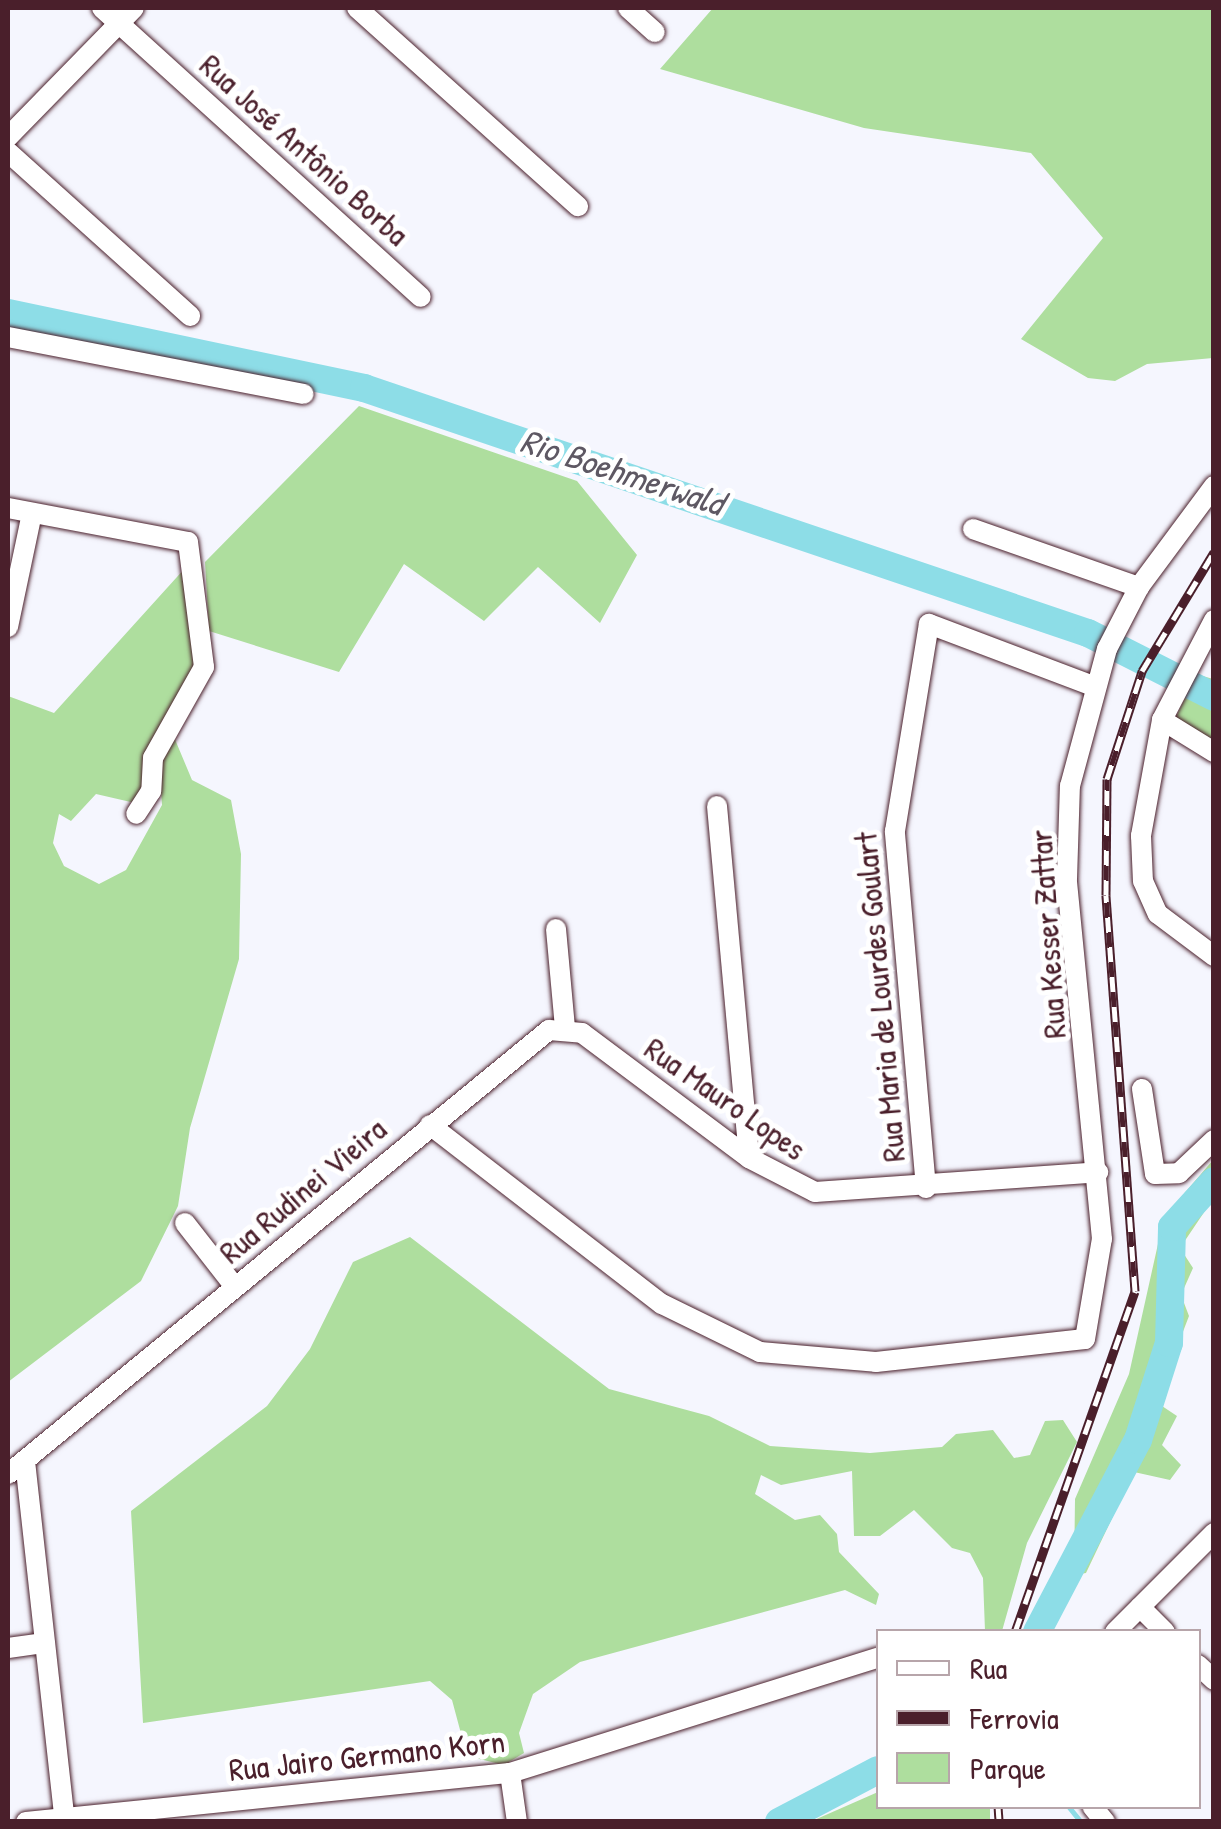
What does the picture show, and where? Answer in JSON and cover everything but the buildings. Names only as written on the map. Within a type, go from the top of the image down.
[{"type":"street","name":"Rua José Antônio Borba","points":[[102,8],[127,15],[421,297]]},
{"type":"street","points":[[357,8],[578,206]]},
{"type":"street","points":[[628,8],[655,32]]},
{"type":"street","points":[[8,137],[127,15]]},
{"type":"street","points":[[8,152],[190,316]]},
{"type":"street","points":[[8,337],[304,394]]},
{"type":"street","name":"Rua Kesser Zattar","points":[[430,1124],[662,1304],[760,1352],[876,1362],[1074,1347],[1096,1318],[1102,1284],[1098,1172],[1067,846],[1093,686],[1116,629],[1139,587],[1214,486]]},
{"type":"street","points":[[8,508],[188,542],[204,667],[153,758],[151,791],[136,814]]},
{"type":"street","points":[[8,627],[32,513]]},
{"type":"street","points":[[973,529],[1139,587]]},
{"type":"street","name":"Rua Maria de Lourdes Goulart","points":[[926,1188],[895,832],[929,624],[1093,686]]},
{"type":"street","points":[[1211,627],[1179,676],[1162,720],[1144,792],[1144,881],[1171,928],[1214,956]]},
{"type":"street","points":[[1162,720],[1214,752]]},
{"type":"street","points":[[716,806],[749,1158]]},
{"type":"street","points":[[556,929],[565,1028]]},
{"type":"street","name":"Rua Mauro Lopes","points":[[565,1028],[749,1158],[815,1192],[926,1188],[1098,1172]]},
{"type":"street","name":"Rua Rudinei Vieira","points":[[8,1474],[536,1036],[565,1028]]},
{"type":"street","points":[[1142,1089],[1155,1174],[1179,1173],[1214,1140]]},
{"type":"street","points":[[185,1223],[235,1286]]},
{"type":"street","points":[[25,1461],[65,1820]]},
{"type":"street","points":[[1118,1629],[1214,1533]]},
{"type":"street","points":[[1140,1607],[1162,1629]]},
{"type":"street","points":[[8,1648],[45,1643]]},
{"type":"street","name":"Rua Jairo Germano Korn","points":[[26,1822],[510,1773],[876,1659]]},
{"type":"street","points":[[510,1773],[518,1822]]},
{"type":"green space","points":[[713,8],[1213,8],[1213,358],[1147,364],[1115,381],[1088,378],[1021,339],[1103,238],[1031,153],[864,128],[660,69]]},
{"type":"green space","points":[[359,406],[577,481],[637,555],[600,623],[538,567],[484,621],[404,564],[339,672],[209,631],[205,562]]},
{"type":"green space","points":[[186,567],[197,656],[174,737],[192,780],[231,800],[241,854],[239,959],[190,1128],[178,1206],[141,1281],[8,1382],[8,696],[54,713]],"holes":[[[158,751],[162,805],[126,870],[99,884],[64,866],[53,843],[59,814],[71,821],[96,794],[135,803]]]},
{"type":"green space","points":[[1196,674],[1213,679],[1213,746],[1176,717]]},
{"type":"green space","points":[[1213,1160],[1213,1199],[1180,1248],[1193,1268],[1181,1295],[1189,1316],[1156,1402],[1177,1416],[1162,1445],[1181,1465],[1170,1480],[1134,1472],[1086,1573],[1074,1575],[1075,1499],[1129,1374],[1164,1217]]},
{"type":"green space","points":[[410,1237],[609,1389],[709,1416],[770,1446],[870,1453],[942,1447],[956,1434],[993,1430],[1014,1458],[1030,1455],[1045,1421],[1063,1420],[1077,1442],[1027,1543],[1003,1629],[985,1629],[983,1578],[970,1553],[952,1548],[914,1510],[880,1536],[854,1536],[852,1471],[781,1485],[761,1475],[755,1494],[795,1520],[820,1515],[837,1534],[839,1552],[879,1594],[876,1605],[845,1590],[580,1662],[533,1694],[519,1733],[524,1753],[504,1765],[467,1756],[452,1700],[430,1681],[143,1723],[131,1511],[267,1406],[310,1349],[353,1262]]},
{"type":"green space","points":[[876,1793],[876,1809],[990,1809],[990,1821],[812,1821]]},
{"type":"waterway","name":"Rio Boehmerwald","points":[[8,313],[364,388],[1088,633],[1214,697]]},
{"type":"waterway","points":[[1039,1629],[1138,1440],[1169,1343],[1172,1227],[1214,1181]]},
{"type":"waterway","points":[[779,1822],[876,1771]]},
{"type":"waterway","points":[[1070,1809],[1081,1822]]},
{"type":"railway","points":[[1016,1629],[1135,1291],[1106,895],[1107,779],[1142,671],[1214,552]]},
{"type":"railway","points":[[998,1809],[999,1822]]}]
